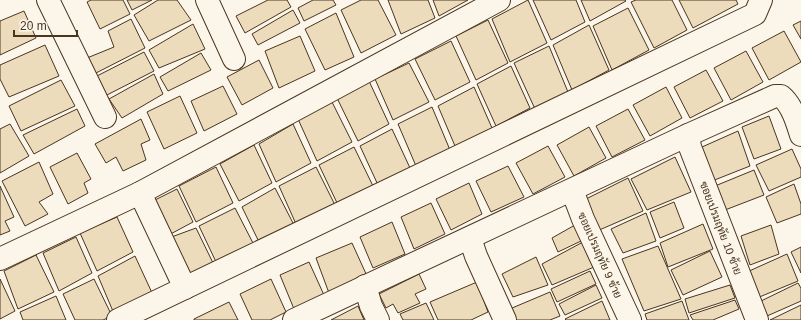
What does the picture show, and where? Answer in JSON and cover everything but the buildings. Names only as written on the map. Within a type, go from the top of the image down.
[{"type":"street","points":[[48,0],[104,117]]},
{"type":"street","points":[[207,0],[234,59]]},
{"type":"street","points":[[0,259],[140,193],[499,0]]},
{"type":"street","points":[[118,320],[758,7],[780,0]]},
{"type":"street","points":[[294,320],[688,135],[775,96],[781,96],[785,99],[790,107],[801,135]]},
{"type":"street","name":"ซอยเปรมฤทัย 10 ซ้าย","points":[[688,135],[690,147],[757,320]]},
{"type":"street","name":"ซอยเปรมฤทัย 9 ซ้าย","points":[[572,190],[583,220],[630,320]]},
{"type":"street","points":[[140,193],[185,288]]},
{"type":"street","points":[[470,238],[476,256],[505,320]]},
{"type":"street","points":[[365,286],[371,306],[378,320]]}]
